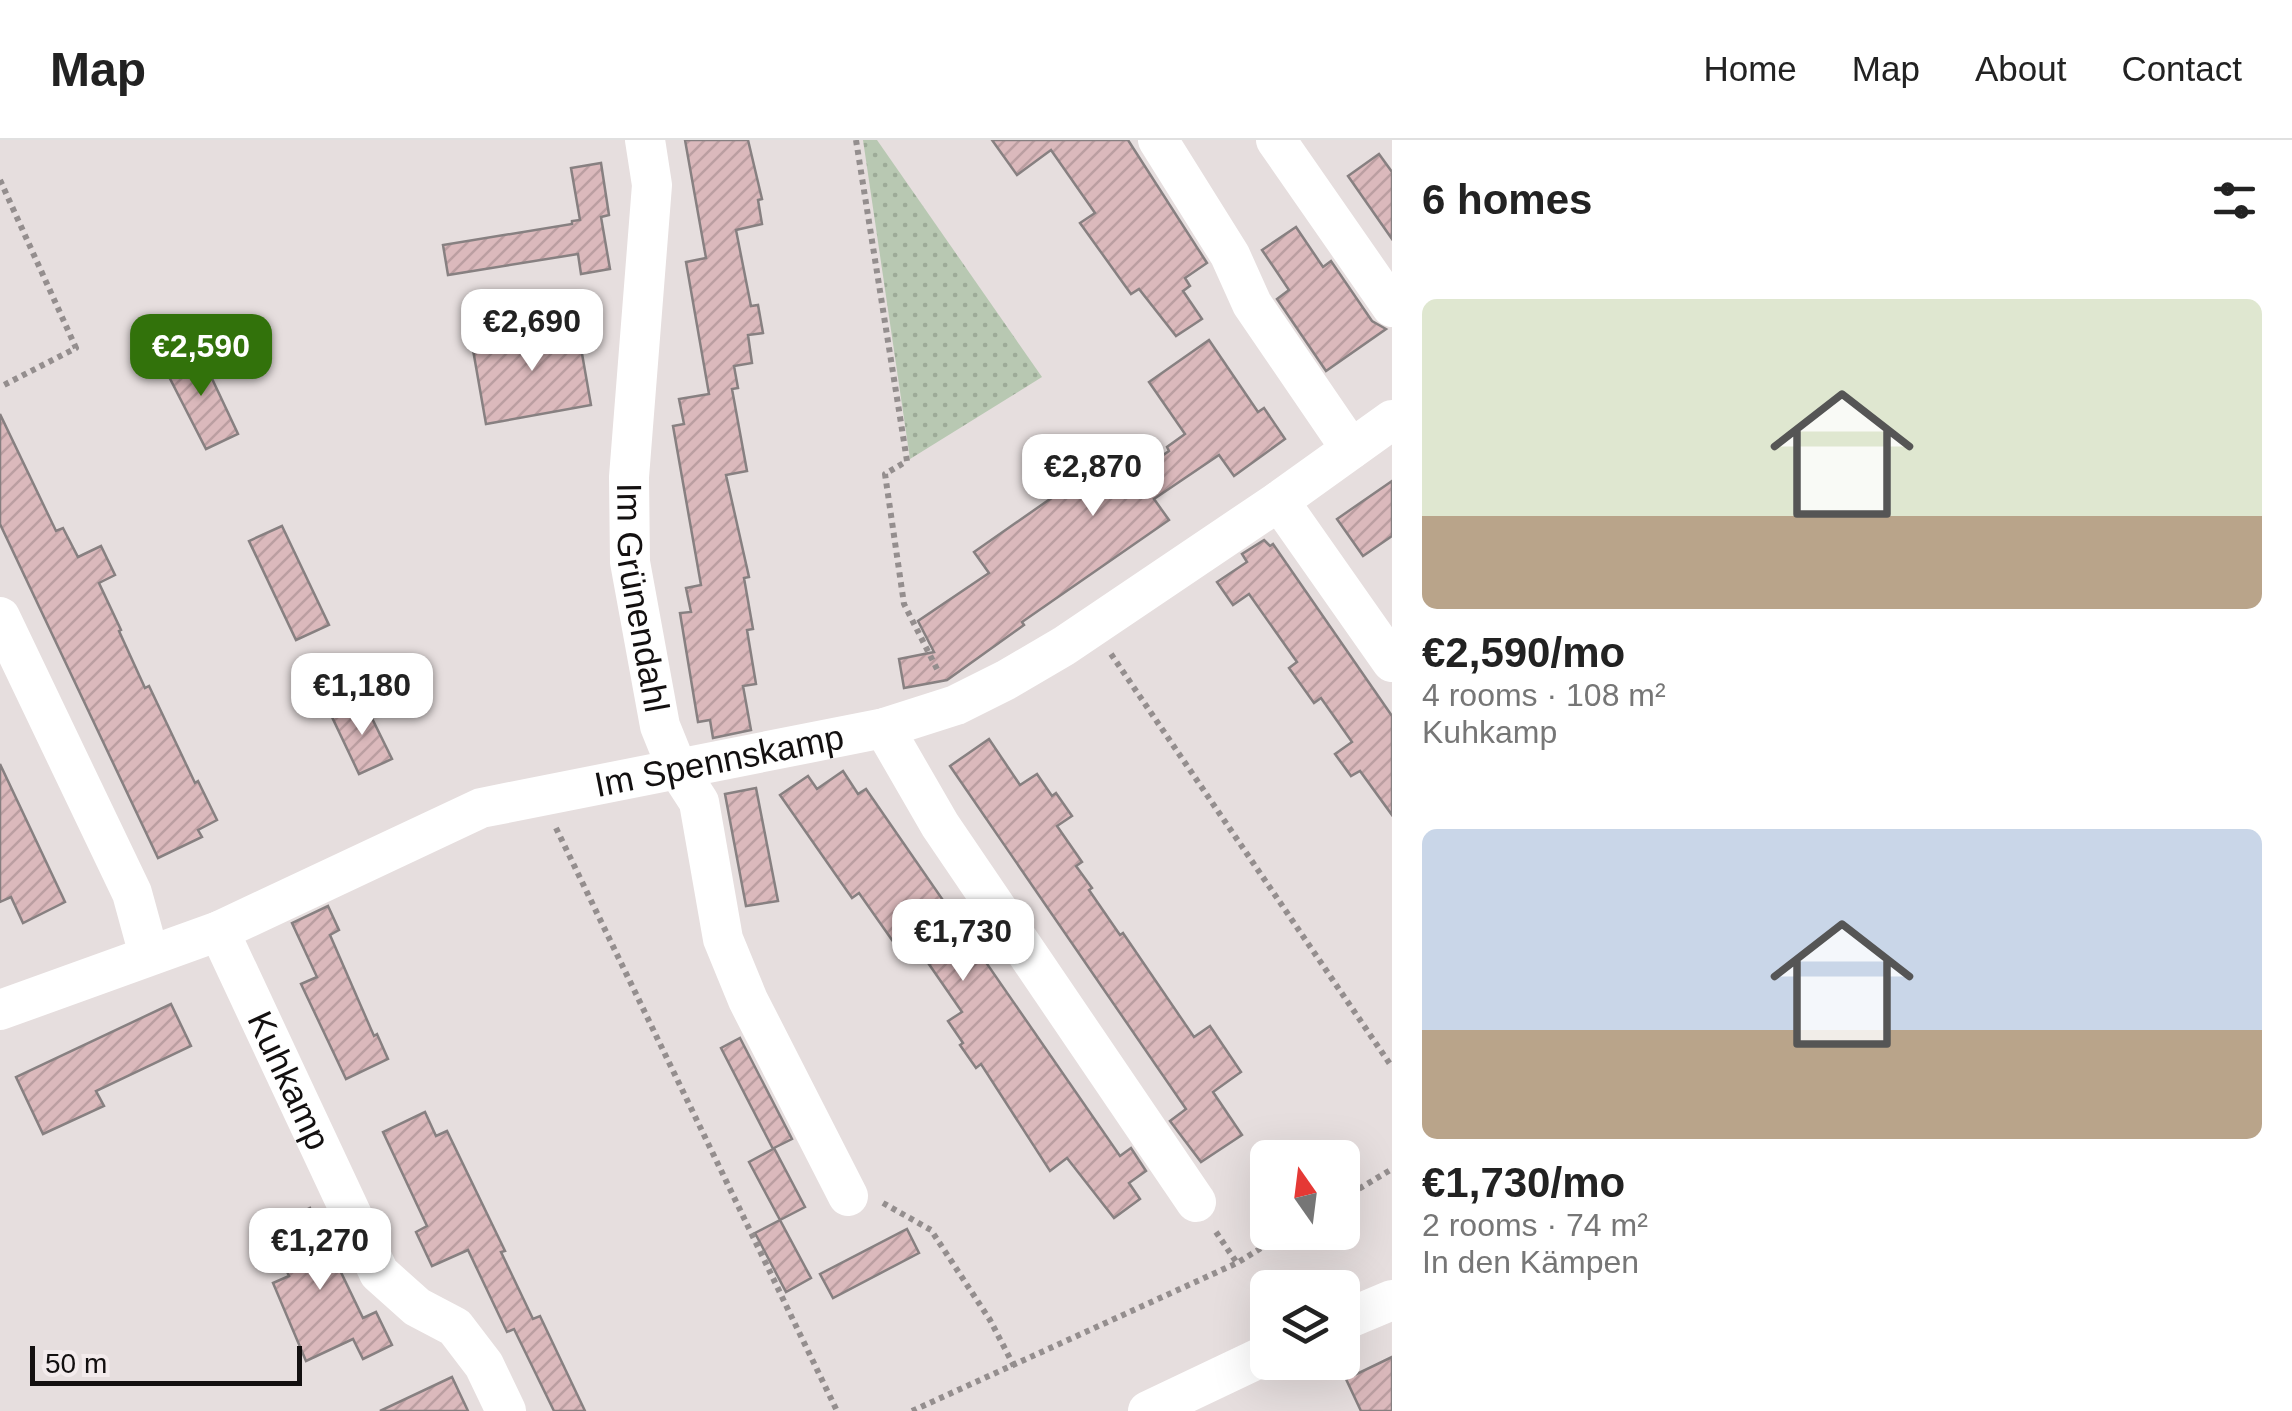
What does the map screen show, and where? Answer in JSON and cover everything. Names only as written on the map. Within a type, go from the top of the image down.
[{"type":"street","name":"Im Grünendahl","points":[[646,140],[652,184],[629,477],[630,562],[660,726],[677,768],[698,802],[723,939],[748,1000],[843,1186]]},
{"type":"street","points":[[1158,140],[1230,256],[1252,304],[1352,449]]},
{"type":"street","points":[[1276,140],[1392,307]]},
{"type":"street","name":"Im Spennskamp","points":[[0,1010],[219,931],[481,808],[884,728],[956,705],[1006,680],[1092,626],[1392,420]]},
{"type":"street","points":[[1279,501],[1392,662]]},
{"type":"street","points":[[0,617],[132,893],[149,955]]},
{"type":"street","points":[[884,728],[940,825],[1196,1202]]},
{"type":"street","name":"Kuhkamp","points":[[219,931],[379,1273],[418,1307],[455,1327],[484,1366],[506,1411]]},
{"type":"street","points":[[1360,1313],[1392,1300]]},
{"type":"street","points":[[1148,1411],[1250,1363]]},
{"type":"path","points":[[856,140],[907,461],[886,474],[904,604],[956,705]]},
{"type":"path","points":[[0,180],[76,348],[0,387]]},
{"type":"path","points":[[1092,626],[1392,1067]]},
{"type":"path","points":[[541,796],[837,1411]]},
{"type":"path","points":[[1360,1188],[1392,1168]]},
{"type":"path","points":[[843,1186],[931,1230],[990,1320],[1014,1366]]},
{"type":"path","points":[[912,1411],[1258,1250]]},
{"type":"green space","points":[[863,140],[877,140],[1042,377],[910,459]]},
{"type":"building","points":[[685,140],[748,140],[762,199],[758,200],[762,224],[736,230],[751,306],[758,305],[763,333],[748,335],[752,363],[734,366],[738,388],[732,389],[747,471],[726,475],[749,577],[744,578],[753,629],[747,630],[756,684],[743,686],[751,730],[713,738],[710,720],[698,722],[680,613],[691,612],[686,588],[701,585],[673,426],[684,424],[679,399],[709,394],[686,262],[706,258]]},
{"type":"building","points":[[992,140],[1128,140],[1207,263],[1185,278],[1190,286],[1183,291],[1202,319],[1176,336],[1139,289],[1131,294],[1080,223],[1095,213],[1051,150],[1017,175]]},
{"type":"building","points":[[1379,154],[1392,172],[1392,239],[1348,176]]},
{"type":"building","points":[[601,163],[609,215],[601,217],[610,269],[581,274],[578,254],[448,275],[443,245],[580,220],[571,168]]},
{"type":"building","points":[[1296,227],[1323,267],[1331,261],[1372,321],[1386,329],[1326,371],[1277,299],[1289,290],[1262,250]]},
{"type":"building","points":[[577,325],[591,405],[486,424],[472,344]]},
{"type":"building","points":[[1209,340],[1258,412],[1264,408],[1285,439],[1234,476],[1219,455],[1154,499],[1169,520],[1022,622],[1024,625],[947,680],[904,688],[899,659],[934,652],[918,621],[989,573],[974,552],[1106,460],[1122,483],[1169,451],[1167,447],[1185,434],[1149,382]]},
{"type":"building","points":[[199,351],[238,434],[206,449],[162,363]]},
{"type":"building","points":[[0,414],[56,531],[63,528],[78,557],[101,546],[115,575],[99,583],[119,631],[145,688],[149,686],[217,820],[198,830],[202,837],[158,858],[0,524]]},
{"type":"building","points":[[1392,481],[1392,536],[1363,556],[1337,519]]},
{"type":"building","points":[[282,526],[329,625],[296,640],[249,541]]},
{"type":"building","points":[[1264,540],[1270,546],[1273,544],[1392,716],[1392,815],[1360,771],[1351,776],[1335,754],[1352,742],[1321,698],[1314,703],[1289,668],[1297,662],[1249,594],[1233,605],[1217,582],[1247,562],[1242,554]]},
{"type":"building","points":[[364,702],[392,759],[359,774],[332,717]]},
{"type":"building","points":[[989,739],[1020,785],[1037,774],[1052,796],[1056,793],[1072,816],[1057,826],[1082,862],[1076,866],[1092,888],[1089,890],[1194,1037],[1210,1026],[1241,1072],[1213,1092],[1242,1135],[1201,1162],[1170,1121],[1186,1109],[950,766]]},
{"type":"building","points":[[0,764],[65,902],[23,923],[11,897],[0,902]]},
{"type":"building","points":[[843,771],[858,794],[866,789],[1120,1156],[1131,1148],[1146,1171],[1129,1183],[1140,1199],[1114,1218],[1067,1158],[1050,1171],[981,1064],[976,1068],[960,1045],[963,1043],[948,1021],[962,1012],[906,931],[892,940],[859,893],[852,898],[780,795],[808,776],[817,789]]},
{"type":"building","points":[[756,788],[778,901],[746,906],[725,794]]},
{"type":"building","points":[[328,906],[339,930],[330,935],[388,1059],[346,1079],[301,984],[317,977],[292,923]]},
{"type":"building","points":[[171,1004],[191,1046],[96,1091],[104,1106],[43,1134],[16,1077]]},
{"type":"building","points":[[740,1038],[792,1139],[774,1148],[805,1207],[780,1220],[749,1162],[773,1149],[721,1048]]},
{"type":"building","points":[[425,1112],[436,1136],[447,1131],[533,1319],[540,1316],[585,1411],[554,1411],[514,1329],[507,1332],[468,1250],[432,1266],[416,1232],[427,1226],[383,1132]]},
{"type":"building","points":[[310,1208],[363,1318],[376,1312],[392,1345],[363,1359],[353,1339],[306,1361],[273,1283],[289,1276],[268,1229]]},
{"type":"building","points":[[780,1220],[811,1278],[786,1292],[755,1233]]},
{"type":"building","points":[[907,1229],[919,1253],[833,1298],[820,1274]]},
{"type":"building","points":[[1392,1357],[1392,1411],[1361,1411],[1346,1380],[1360,1380],[1360,1372]]},
{"type":"building","points":[[452,1377],[468,1411],[380,1411]]}]
